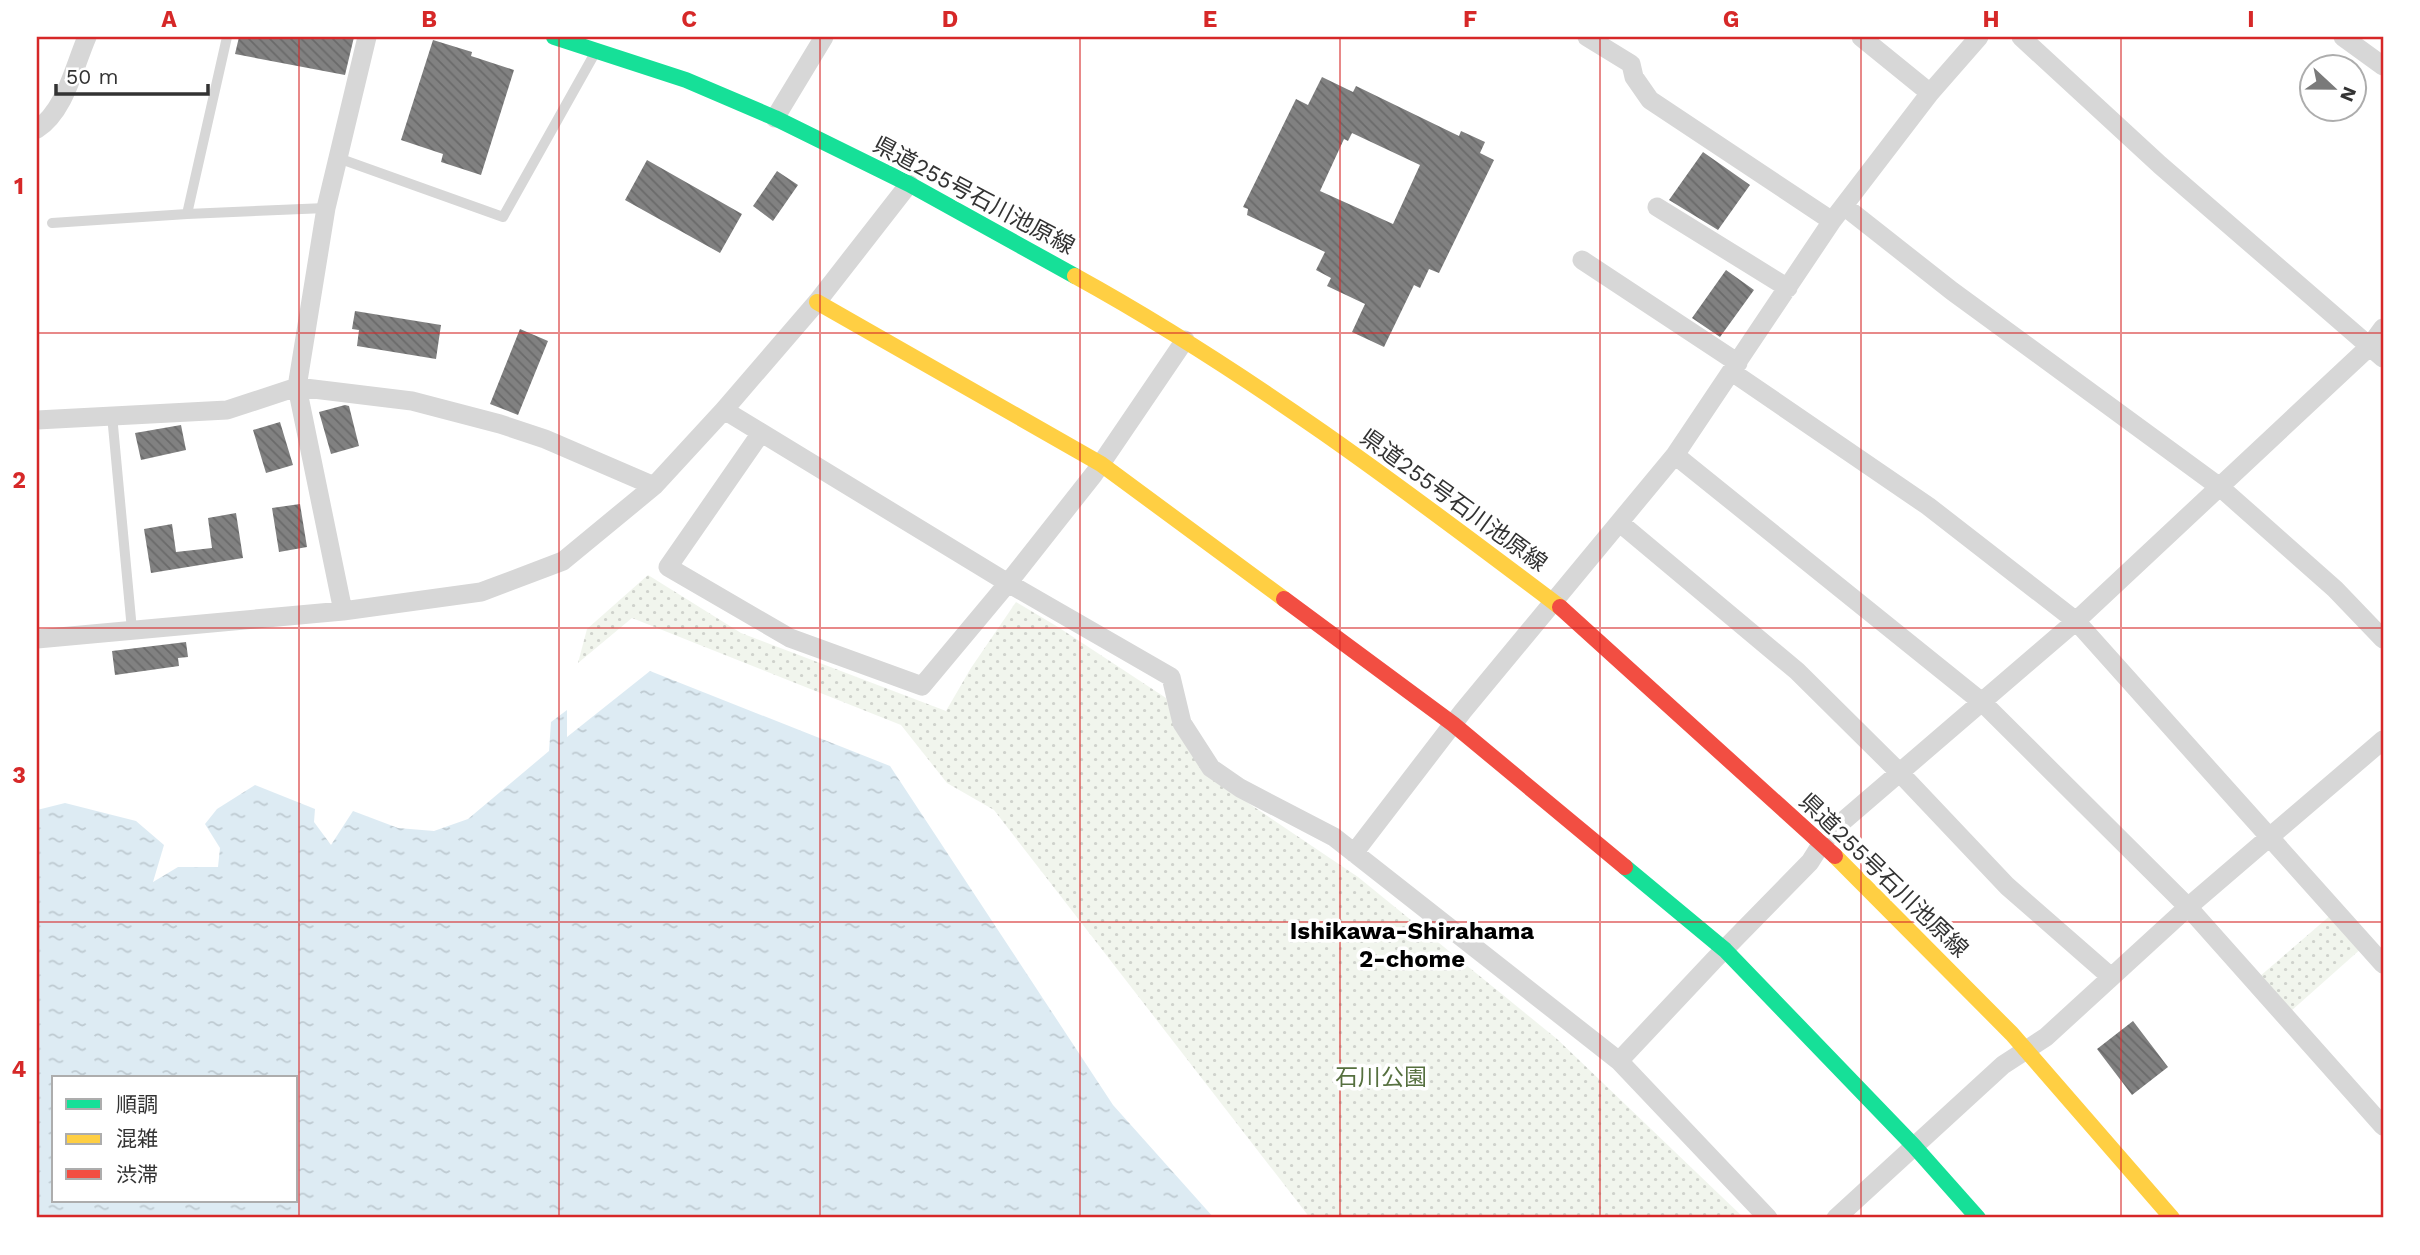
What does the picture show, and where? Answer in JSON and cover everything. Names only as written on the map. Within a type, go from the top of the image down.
[{"type":"main road","name":"県道255号石川池原線","points":[[554,37],[685,80],[775,118],[909,184],[1117,299],[1185,340],[1411,494],[1585,627],[1822,843],[2026,1050],[2172,1218]]},
{"type":"main road","points":[[817,302],[1101,464],[1453,724],[1725,950],[1914,1146],[1978,1218]]},
{"type":"street","points":[[37,129],[52,116],[60,103],[87,37]]},
{"type":"street","points":[[343,611],[297,387],[326,208],[367,37]]},
{"type":"street","points":[[775,118],[824,37]]},
{"type":"street","points":[[1587,37],[1631,64],[1634,77],[1650,100],[1838,214],[1952,290],[2221,488],[2335,589],[2383,639]]},
{"type":"street","points":[[1861,37],[1930,93]]},
{"type":"street","points":[[1354,853],[1453,724],[1675,455],[1838,214],[1930,93],[1979,37]]},
{"type":"street","points":[[2021,37],[2160,165],[2376,352]]},
{"type":"street","points":[[2343,37],[2383,66]]},
{"type":"street","points":[[37,639],[343,611],[481,592],[563,561],[654,486],[724,410],[817,302],[909,184]]},
{"type":"street","points":[[1657,207],[1788,288]]},
{"type":"street","points":[[1582,260],[1928,506],[2076,621],[2383,964]]},
{"type":"street","points":[[1619,1061],[1810,862],[1822,843],[1842,822],[1983,703],[2376,352],[2383,328]]},
{"type":"street","points":[[761,433],[668,567],[790,638],[922,686],[1008,583],[1101,464],[1185,340]]},
{"type":"street","points":[[37,420],[227,410],[297,387],[412,401],[499,424],[545,439],[654,486]]},
{"type":"street","points":[[724,410],[1008,583],[1171,677],[1182,723],[1211,768],[1240,788],[1334,837],[1619,1061],[1768,1218]]},
{"type":"street","points":[[1675,455],[1983,703],[2188,907],[2383,1126]]},
{"type":"street","points":[[1620,523],[1797,671],[1900,773],[2007,886],[2110,977]]},
{"type":"street","points":[[1836,1218],[2003,1065],[2046,1037],[2188,907],[2383,740]]},
{"type":"lane","points":[[187,214],[226,37]]},
{"type":"lane","points":[[338,158],[503,217],[597,50]]},
{"type":"lane","points":[[52,223],[326,208]]},
{"type":"lane","points":[[112,415],[132,630]]},
{"type":"green space","name":"石川公園","points":[[648,575],[741,633],[946,711],[971,668],[1016,602],[1166,698],[1175,724],[1208,776],[1358,877],[1557,1039],[1744,1218],[1310,1218],[994,810],[947,783],[901,725],[632,618],[578,663],[587,629]]},
{"type":"green space","points":[[2332,914],[2363,947],[2291,1011],[2259,977]]},
{"type":"water","points":[[650,671],[890,766],[1113,1105],[1214,1218],[37,1218],[37,810],[65,803],[136,821],[164,845],[153,882],[178,867],[218,867],[220,848],[205,824],[217,809],[255,785],[315,809],[314,822],[331,845],[353,811],[398,828],[434,831],[468,819],[549,751],[551,722],[567,710],[567,737]]},
{"type":"building","points":[[239,37],[354,37],[345,75],[235,54]]},
{"type":"building","points":[[433,40],[472,52],[471,56],[514,70],[481,175],[441,162],[443,154],[401,140]]},
{"type":"building","points":[[1322,77],[1353,92],[1356,86],[1459,136],[1461,131],[1485,142],[1480,153],[1494,160],[1439,273],[1429,269],[1420,288],[1414,285],[1384,347],[1352,332],[1365,304],[1327,286],[1331,278],[1316,270],[1325,252],[1247,215],[1248,209],[1243,207],[1296,99],[1308,105]],"holes":[[[1352,133],[1420,165],[1393,224],[1320,191],[1344,139],[1348,141]]]},
{"type":"building","points":[[1703,152],[1750,185],[1718,230],[1669,200]]},
{"type":"building","points":[[647,160],[742,214],[720,253],[625,200]]},
{"type":"building","points":[[777,171],[798,185],[773,221],[753,206]]},
{"type":"building","points":[[1726,270],[1754,290],[1720,337],[1692,318]]},
{"type":"building","points":[[355,311],[441,325],[436,359],[357,346],[359,330],[352,329]]},
{"type":"building","points":[[520,329],[548,341],[518,415],[490,404]]},
{"type":"building","points":[[349,406],[359,446],[331,454],[319,412]]},
{"type":"building","points":[[280,422],[293,465],[266,473],[253,430]]},
{"type":"building","points":[[181,425],[186,450],[141,460],[135,433]]},
{"type":"building","points":[[300,504],[307,547],[279,552],[272,508]]},
{"type":"building","points":[[236,513],[243,558],[151,573],[144,529],[172,524],[176,552],[212,548],[208,518]]},
{"type":"building","points":[[186,642],[188,657],[178,658],[179,666],[115,675],[112,651]]},
{"type":"building","points":[[2133,1021],[2168,1067],[2132,1095],[2097,1049]]},
{"type":"traffic: fast","points":[[554,37],[686,80],[775,118],[909,184],[1075,276]]},
{"type":"traffic: fast","points":[[1625,867],[1725,950],[1914,1146],[1978,1218]]},
{"type":"traffic: slow","points":[[1075,276],[1139,312],[1323,432],[1560,607]]},
{"type":"traffic: slow","points":[[817,302],[1101,464],[1284,599]]},
{"type":"traffic: slow","points":[[1835,856],[2012,1034],[2172,1218]]},
{"type":"traffic: jam","points":[[1284,599],[1453,724],[1625,867]]},
{"type":"traffic: jam","points":[[1560,607],[1835,856]]},
{"type":"district","name":"Ishikawa-Shirahama 2-chome","points":[[1412,945]]}]
